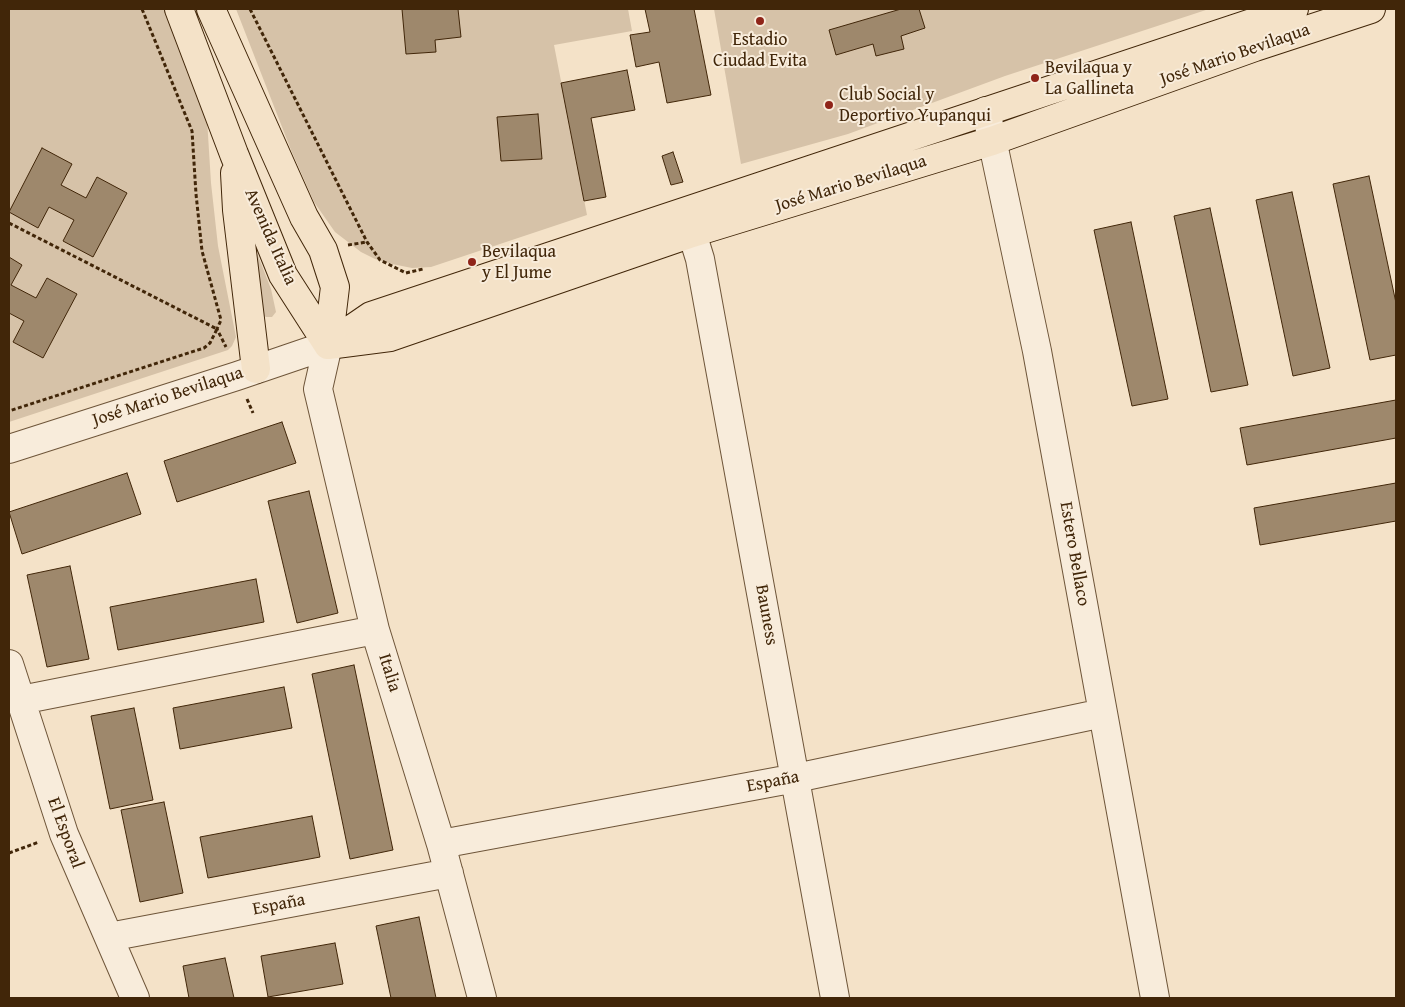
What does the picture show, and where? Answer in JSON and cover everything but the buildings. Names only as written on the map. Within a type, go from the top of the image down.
[{"type":"main road","name":"Avenida Italia","points":[[179,9],[234,154],[283,275],[328,346]]},
{"type":"main road","points":[[211,9],[301,210],[323,250],[335,287],[328,346]]},
{"type":"main road","name":"José Mario Bevilaqua","points":[[328,346],[371,316],[1294,9]]},
{"type":"main road","name":"José Mario Bevilaqua","points":[[328,346],[390,337],[692,233],[992,141],[1255,47],[1371,9]]},
{"type":"main road","points":[[234,154],[247,373]]},
{"type":"street","name":"Estero Bellaco","points":[[986,111],[1037,350],[1155,998]]},
{"type":"street","name":"Bauness","points":[[692,233],[702,269],[835,998]]},
{"type":"street","name":"José Mario Bevilaqua","points":[[9,448],[328,346]]},
{"type":"street","name":"Italia","points":[[328,346],[318,389],[375,630],[441,844],[482,998]]},
{"type":"street","points":[[21,700],[375,630]]},
{"type":"street","name":"El Esporal","points":[[9,664],[64,834],[135,998]]},
{"type":"street","name":"España","points":[[441,844],[796,778],[1103,713]]},
{"type":"street","name":"España","points":[[109,937],[449,873]]},
{"type":"path","points":[[9,411],[204,348],[210,343],[221,320],[202,251],[192,131],[142,9]]},
{"type":"path","points":[[250,9],[367,242],[380,260],[406,273],[431,267]]},
{"type":"path","points":[[9,222],[217,329],[228,350],[247,373],[253,413]]},
{"type":"path","points":[[9,853],[64,834]]},
{"type":"shaded area","points":[[9,9],[166,9],[207,119],[211,183],[218,246],[236,337],[228,350],[9,422]]},
{"type":"shaded area","points":[[236,9],[628,9],[632,31],[554,45],[587,215],[431,267],[412,268],[392,264],[361,252],[335,232],[314,202],[291,150]]},
{"type":"shaded area","name":"Club Social y Deportivo Yupanqui","points":[[714,9],[1209,9],[1005,76],[848,134],[741,164]]},
{"type":"shaded area","points":[[250,235],[271,289],[276,312],[272,317],[266,317],[261,314]]},
{"type":"place","name":"Estadio Ciudad Evita","points":[[760,21]]},
{"type":"place","name":"Bevilaqua y La Gallineta","points":[[1035,78]]},
{"type":"place","name":"Club Social y Deportivo Yupanqui","points":[[829,105]]},
{"type":"place","name":"Bevilaqua y El Jume","points":[[472,262]]}]
